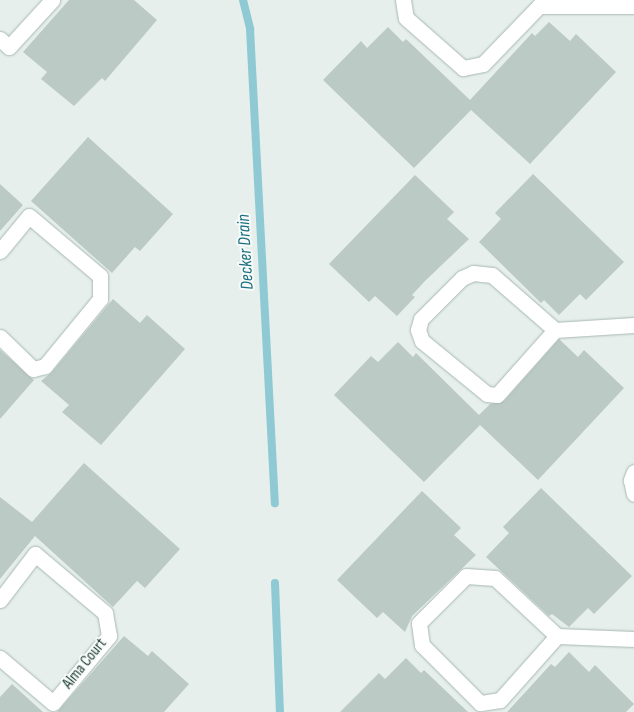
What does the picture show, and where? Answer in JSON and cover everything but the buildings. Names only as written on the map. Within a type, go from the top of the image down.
[{"type":"street","points":[[0,39],[9,47],[52,0]]},
{"type":"street","points":[[403,0],[406,18],[463,68],[483,64],[536,3],[634,6]]},
{"type":"street","points":[[0,250],[29,216],[100,276],[100,299],[45,366],[33,369],[0,337]]},
{"type":"street","points":[[554,330],[497,395],[487,394],[429,347],[422,341],[418,330],[421,319],[462,278],[473,273],[492,275],[554,330],[634,326]]},
{"type":"street","points":[[634,472],[631,480],[634,494]]},
{"type":"street","name":"Alma Court","points":[[0,600],[35,554],[105,613],[109,636],[53,703],[0,658]]},
{"type":"street","points":[[557,636],[500,700],[480,703],[422,645],[419,623],[466,576],[495,578],[557,636],[634,639]]},
{"type":"waterway","name":"Decker Drain","points":[[243,0],[250,29],[275,503]]},
{"type":"waterway","name":"Decker Drain","points":[[275,583],[280,712]]}]
